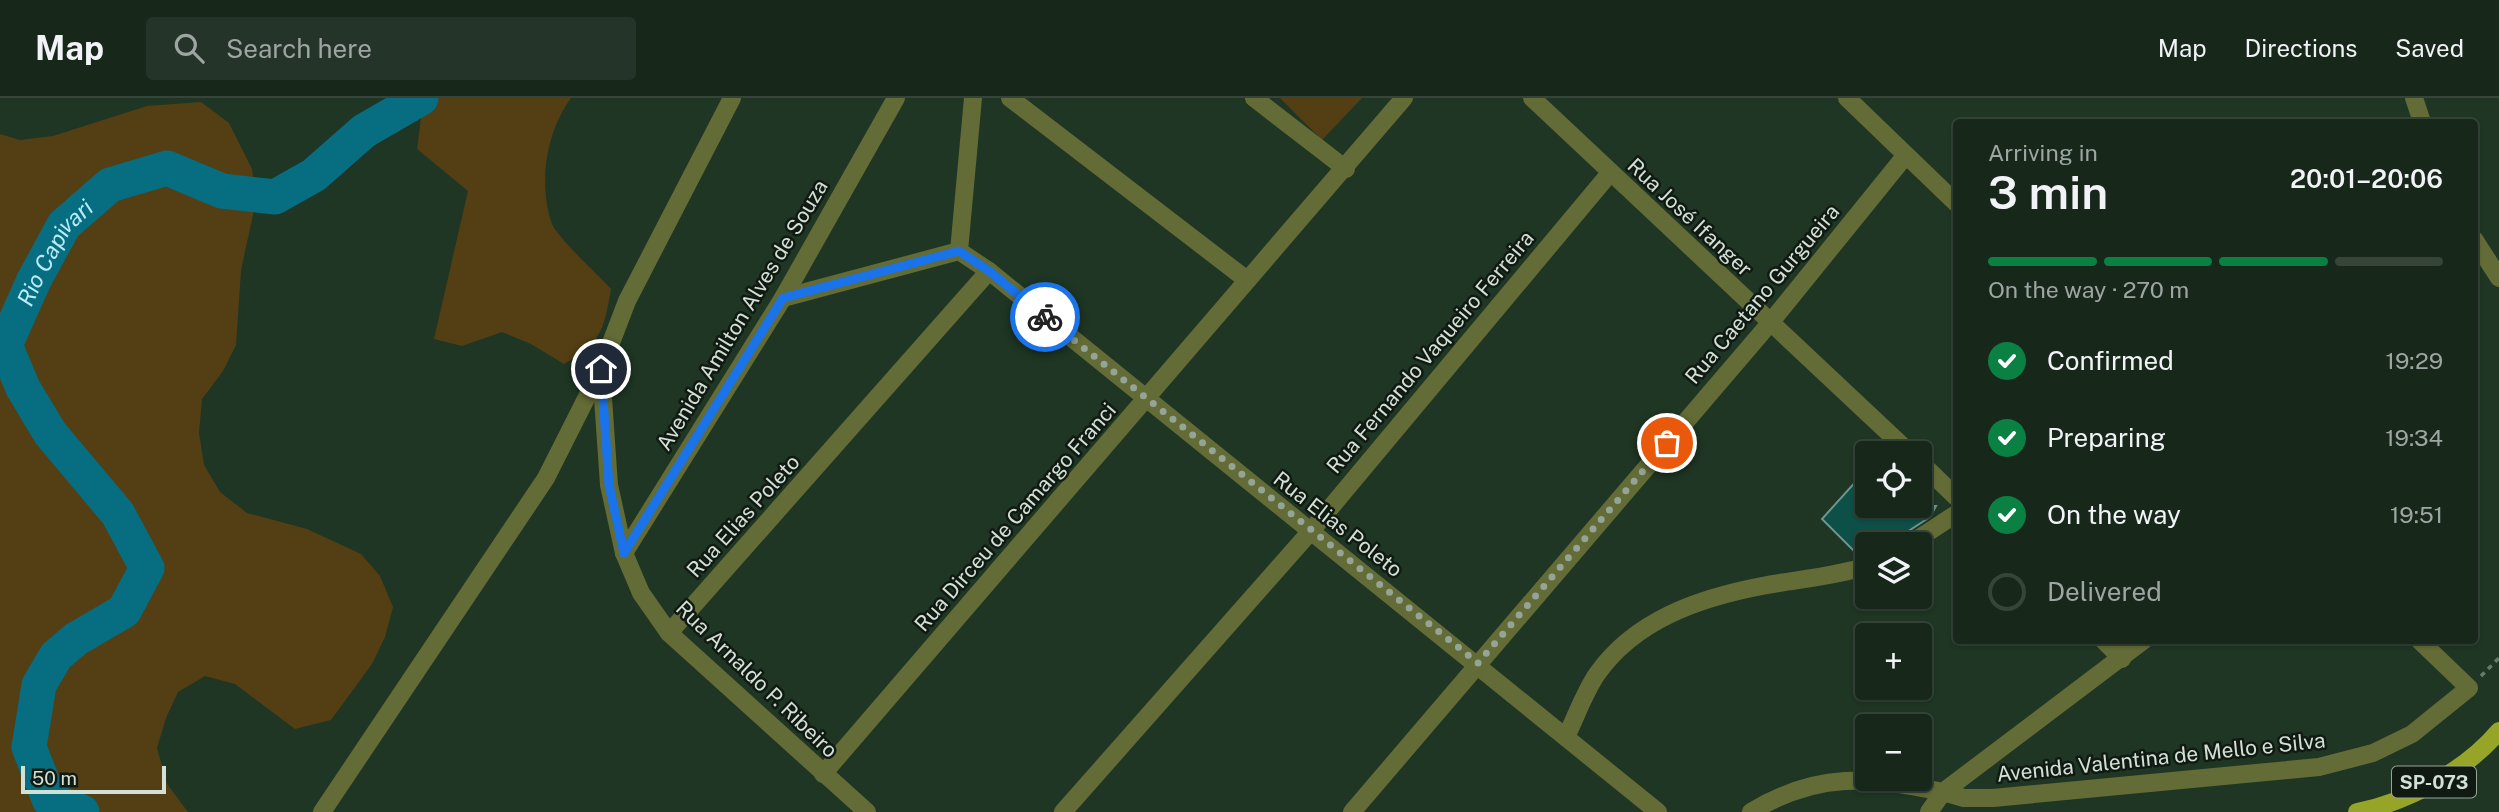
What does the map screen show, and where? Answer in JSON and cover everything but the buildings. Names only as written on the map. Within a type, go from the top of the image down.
[{"type":"main road","name":"SP-073","points":[[2357,812],[2420,791],[2477,752],[2499,731]]},
{"type":"street","name":"Rua Arnaldo P. Ribeiro","points":[[732,98],[627,301],[601,369],[609,485],[624,553],[641,593],[669,633],[867,812]]},
{"type":"street","name":"Avenida Amilton Alves de Souza","points":[[624,553],[783,298],[896,98]]},
{"type":"street","points":[[783,298],[959,251],[973,98]]},
{"type":"street","points":[[1010,98],[1247,281]]},
{"type":"street","points":[[1254,98],[1346,169]]},
{"type":"street","name":"Rua Dirceu de Camargo Franci","points":[[823,774],[1405,98]]},
{"type":"street","name":"Rua José Ifanger","points":[[1532,98],[1897,441]]},
{"type":"street","points":[[1847,98],[1953,200]]},
{"type":"street","points":[[2414,98],[2421,119]]},
{"type":"street","name":"Rua Caetano Gurgueira","points":[[1352,812],[1770,323],[1906,155]]},
{"type":"street","name":"Rua Fernando Vaqueiro Ferreira","points":[[1063,812],[1311,531],[1609,173]]},
{"type":"street","points":[[2478,245],[2499,278]]},
{"type":"street","name":"Rua Elias Poleto","points":[[959,251],[989,271],[1146,400],[1478,663],[1658,812]]},
{"type":"street","name":"Rua Elias Poleto","points":[[669,633],[989,271]]},
{"type":"street","points":[[323,812],[546,478],[601,369]]},
{"type":"street","points":[[1932,473],[1953,493]]},
{"type":"street","points":[[1928,532],[1953,516]]},
{"type":"street","points":[[1566,737],[1594,677],[1615,650],[1644,627],[1695,604],[1762,586],[1829,577],[1855,569]]},
{"type":"street","points":[[2107,644],[2122,659]]},
{"type":"street","points":[[1929,812],[1943,792],[2139,644]]},
{"type":"street","points":[[2423,644],[2469,688]]},
{"type":"street","name":"Avenida Valentina de Mello e Silva","points":[[1751,812],[1788,791],[1822,782],[1858,779],[1943,792],[1964,798],[1993,798],[2319,767],[2373,753],[2412,734],[2469,688]]},
{"type":"path","points":[[2469,688],[2499,658]]},
{"type":"shaded area","points":[[432,98],[571,98],[550,142],[545,176],[548,208],[555,230],[611,289],[599,334],[586,349],[564,364],[531,344],[502,332],[462,346],[434,339],[468,191],[417,149],[421,118]]},
{"type":"shaded area","points":[[1280,98],[1362,98],[1322,140]]},
{"type":"shaded area","points":[[201,102],[229,123],[252,169],[256,201],[241,270],[236,345],[223,371],[202,399],[199,433],[204,465],[220,492],[247,513],[307,529],[361,554],[380,576],[393,607],[385,637],[372,664],[331,720],[295,729],[235,684],[205,676],[178,692],[166,718],[157,748],[167,784],[188,812],[0,812],[0,134],[20,140],[53,136],[147,106]]},
{"type":"waterway","name":"Rio Capivari","points":[[82,812],[49,799],[29,747],[39,685],[56,656],[76,639],[124,611],[147,568],[118,514],[50,433],[23,388],[5,345],[34,280],[64,225],[110,185],[167,168],[222,191],[275,197],[314,175],[364,131],[421,98]]},
{"type":"way so far","points":[[1045,317],[1478,663],[1667,443]]},
{"type":"route","points":[[601,369],[609,485],[624,553],[783,298],[959,251],[989,271],[1045,317]]}]
